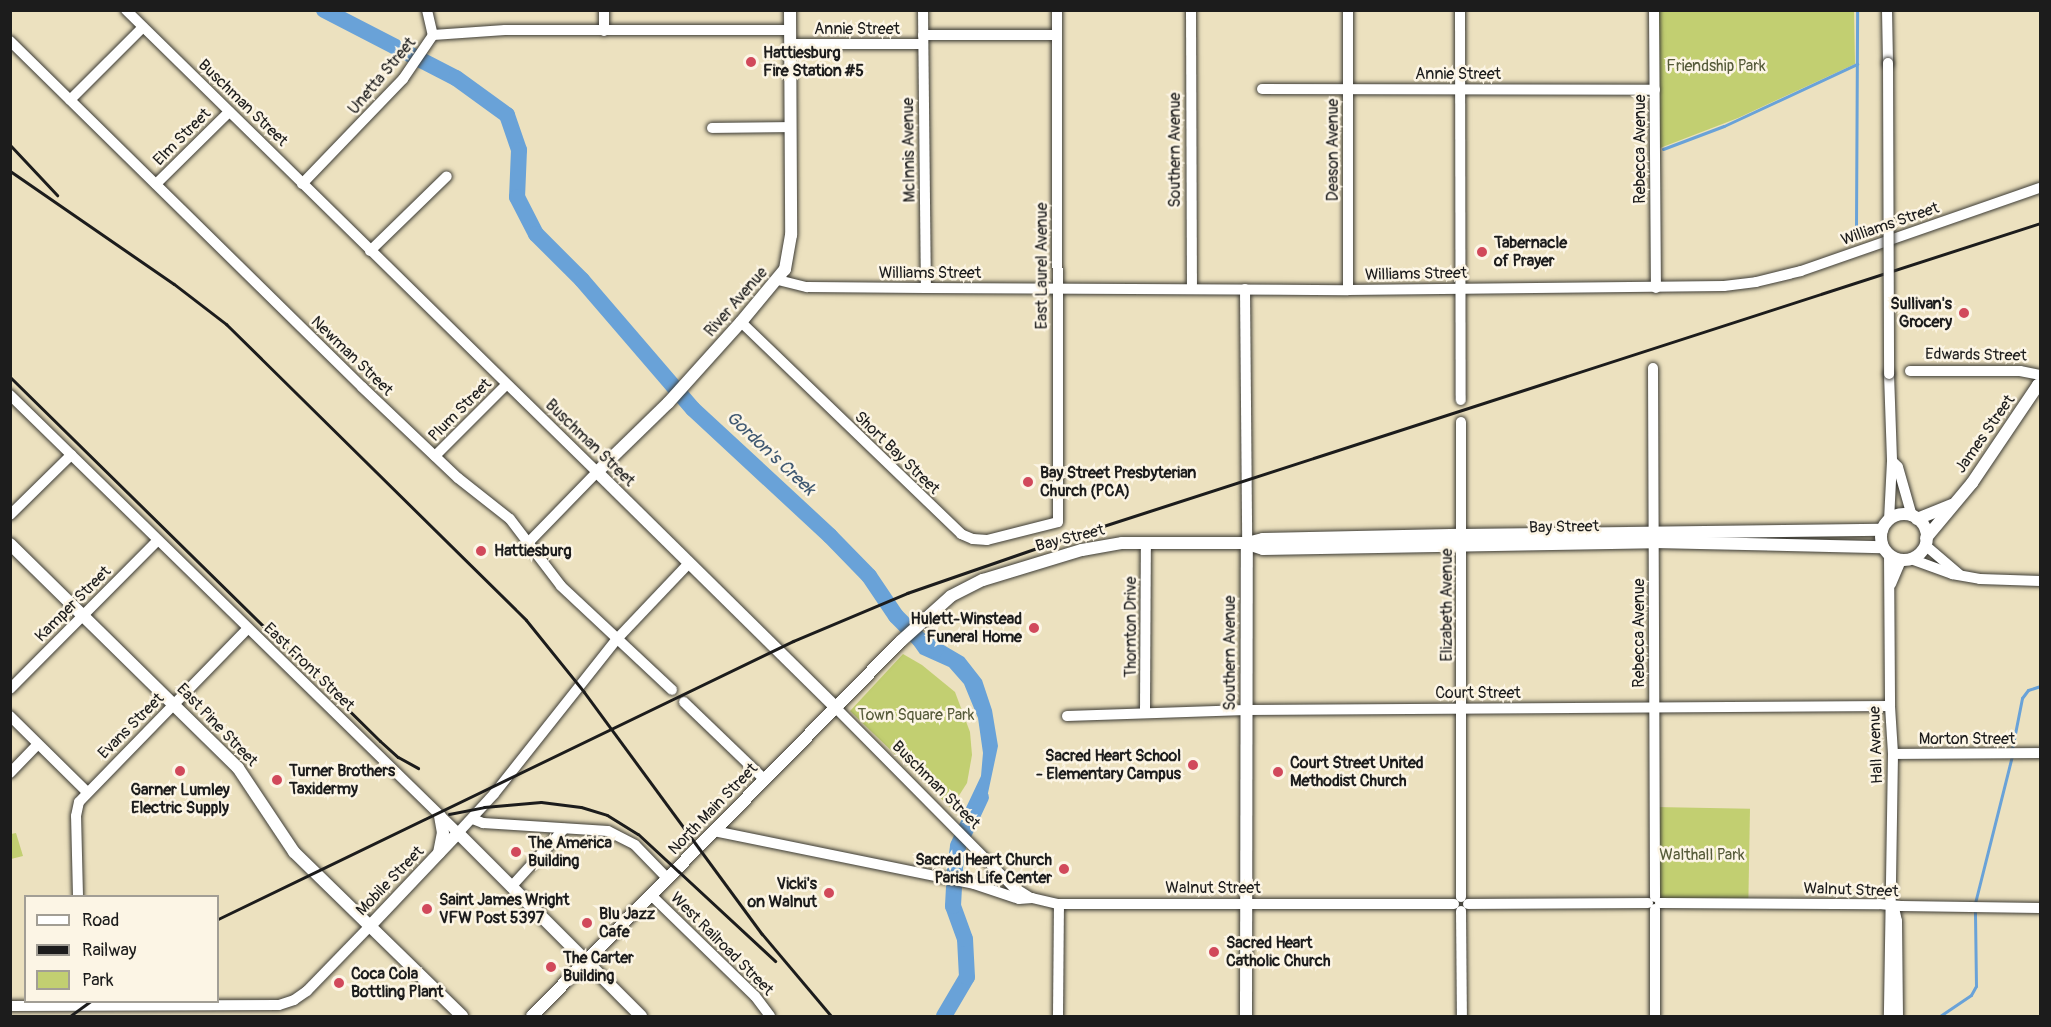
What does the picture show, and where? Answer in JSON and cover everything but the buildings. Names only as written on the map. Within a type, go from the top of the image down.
[{"type":"main road","name":"River Avenue","points":[[597,472],[668,403],[778,280],[786,265],[790,247],[790,10]]},
{"type":"main road","name":"James Street","points":[[1926,541],[1997,448],[2040,381]]},
{"type":"main road","name":"Buschman Street","points":[[597,472],[835,707]]},
{"type":"main road","name":"James Street","points":[[1915,517],[1952,505]]},
{"type":"main road","points":[[1899,515],[1915,517],[1923,526],[1926,541],[1920,552],[1906,559],[1886,550],[1886,525],[1899,515]]},
{"type":"main road","name":"Bay Street","points":[[918,625],[951,596],[982,580],[1100,545],[1246,543],[1263,549],[1462,540],[1654,538],[1886,525]]},
{"type":"main road","name":"Bay Street","points":[[1654,538],[1886,550]]},
{"type":"main road","name":"Southern Avenue","points":[[1246,543],[1246,1017]]},
{"type":"main road","name":"East Pine Street","points":[[10,544],[84,614],[238,768],[294,852],[462,1017]]},
{"type":"main road","name":"North Main Street","points":[[532,1017],[918,625]]},
{"type":"main road","points":[[439,853],[442,833],[440,816]]},
{"type":"main road","name":"Mobile Street","points":[[369,927],[458,833]]},
{"type":"main road","name":"East Front Street","points":[[458,833],[641,1017]]},
{"type":"street","name":"Buschman Street","points":[[126,10],[597,472]]},
{"type":"street","points":[[428,10],[431,38]]},
{"type":"street","points":[[604,10],[604,32]]},
{"type":"street","name":"McInnis Avenue","points":[[923,10],[926,288]]},
{"type":"street","name":"East Laurel Avenue","points":[[1057,10],[1058,522]]},
{"type":"street","name":"Southern Avenue","points":[[1191,10],[1192,289]]},
{"type":"street","name":"Deason Avenue","points":[[1348,10],[1348,290]]},
{"type":"street","points":[[1460,10],[1461,400]]},
{"type":"street","name":"Rebecca Avenue","points":[[1654,10],[1656,288]]},
{"type":"street","points":[[1886,525],[1892,461],[1889,374],[1887,10]]},
{"type":"street","points":[[70,100],[143,27]]},
{"type":"street","name":"Unetta Street","points":[[302,184],[403,79],[431,38],[505,30],[604,32],[790,30]]},
{"type":"street","name":"Annie Street","points":[[790,44],[1057,35]]},
{"type":"street","name":"Newman Street","points":[[10,41],[458,478],[510,519],[551,575],[616,640],[672,690]]},
{"type":"street","name":"Annie Street","points":[[1262,89],[1655,90]]},
{"type":"street","name":"Elm Street","points":[[156,184],[229,112]]},
{"type":"street","points":[[712,128],[791,127]]},
{"type":"street","points":[[370,251],[447,177]]},
{"type":"street","name":"Williams Street","points":[[778,280],[807,287],[926,288],[1348,290],[1724,286],[1788,275],[2040,188]]},
{"type":"street","name":"Southern Avenue","points":[[1245,290],[1246,543]]},
{"type":"street","name":"Short Bay Street","points":[[741,322],[954,530],[967,537],[987,540],[1058,522]]},
{"type":"street","name":"Rebecca Avenue","points":[[1653,368],[1655,1017]]},
{"type":"street","name":"Edwards Street","points":[[1910,371],[2020,371],[2040,381]]},
{"type":"street","name":"Plum Street","points":[[435,456],[506,385]]},
{"type":"street","name":"East Front Street","points":[[10,395],[458,833]]},
{"type":"street","name":"Elizabeth Avenue","points":[[1461,422],[1462,1017]]},
{"type":"street","points":[[10,515],[71,455]]},
{"type":"street","points":[[1892,461],[1898,467],[1915,517]]},
{"type":"street","name":"River Avenue","points":[[529,542],[597,472]]},
{"type":"street","name":"Kamper Street","points":[[10,689],[157,541]]},
{"type":"street","points":[[1926,541],[1959,574]]},
{"type":"street","name":"Thornton Drive","points":[[1145,712],[1146,543]]},
{"type":"street","name":"Hall Avenue","points":[[1886,550],[1891,584],[1890,706],[1893,754],[1893,905],[1889,921],[1889,1017]]},
{"type":"street","points":[[1906,559],[1952,574],[1992,581],[2040,581]]},
{"type":"street","name":"Hall Avenue","points":[[1891,584],[1906,559]]},
{"type":"street","name":"Mobile Street","points":[[458,833],[472,819],[616,640],[688,564]]},
{"type":"street","name":"Evans Street","points":[[87,792],[247,629]]},
{"type":"street","points":[[684,702],[765,780]]},
{"type":"street","name":"Court Street","points":[[1067,716],[1246,710],[1890,706]]},
{"type":"street","name":"Buschman Street","points":[[835,707],[1013,887],[1032,898]]},
{"type":"street","points":[[10,716],[87,792],[78,802],[76,816],[78,895]]},
{"type":"street","points":[[10,773],[38,744]]},
{"type":"street","name":"Morton Street","points":[[1893,754],[2040,753]]},
{"type":"street","points":[[472,819],[483,823],[604,830],[634,845],[667,878]]},
{"type":"street","points":[[511,886],[564,828]]},
{"type":"street","name":"Walnut Street","points":[[714,831],[970,883],[1007,896],[1032,898],[1059,904],[1654,903],[2040,908]]},
{"type":"street","points":[[970,883],[990,880],[998,872]]},
{"type":"street","name":"West Railroad Street","points":[[651,895],[765,1014]]},
{"type":"street","points":[[1058,1017],[1059,904]]},
{"type":"street","name":"Hall Avenue","points":[[1893,905],[1897,921],[1898,1017]]},
{"type":"street","name":"Mobile Street","points":[[10,1006],[87,1008],[264,1006],[287,1003],[301,996],[369,927]]},
{"type":"street","points":[[264,1006],[272,1017]]},
{"type":"green space","name":"Friendship Park","points":[[1659,11],[1854,11],[1855,64],[1738,118],[1660,148]]},
{"type":"green space","name":"Town Square Park","points":[[903,654],[922,665],[955,692],[970,732],[972,755],[967,783],[951,808],[850,711]]},
{"type":"green space","name":"Walthall Park","points":[[1655,807],[1750,809],[1748,905],[1653,903]]},
{"type":"green space","points":[[16,833],[23,856],[11,859],[11,834]]},
{"type":"water","points":[[923,633],[964,657],[982,680],[992,710],[998,746],[988,793],[976,821],[964,812],[981,776],[983,753],[978,718],[964,684],[949,667],[920,654],[913,644]]},
{"type":"waterway","name":"Gordon's Creek","points":[[324,10],[456,78],[507,115],[519,150],[517,197],[536,234],[582,280],[693,409],[830,536],[869,576],[896,616],[927,647],[936,650]]},
{"type":"waterway","points":[[1856,225],[1857,10]]},
{"type":"waterway","points":[[1663,149],[1724,126],[1857,64]]},
{"type":"waterway","points":[[2012,749],[2022,698],[2028,690],[2040,686]]},
{"type":"waterway","points":[[1975,903],[2012,756]]},
{"type":"waterway","name":"Gordon's Creek","points":[[944,1016],[967,977],[965,939],[953,906],[955,868],[958,846],[981,797]]},
{"type":"waterway","points":[[1940,1016],[1971,995],[1976,986],[1975,910]]},
{"type":"railway","points":[[10,145],[57,195]]},
{"type":"railway","points":[[10,171],[174,284],[226,324],[526,620],[584,692],[762,934],[831,1016]]},
{"type":"railway","points":[[219,919],[793,641],[907,593],[1060,540],[2040,223]]},
{"type":"railway","points":[[10,377],[380,741],[398,757],[418,768]]},
{"type":"railway","points":[[449,814],[484,807],[541,802],[581,807],[607,815],[638,834],[775,961]]},
{"type":"railway","points":[[70,1016],[88,1003]]},
{"type":"place","name":"Hattiesburg Fire Station #5","points":[[751,62]]},
{"type":"place","name":"Tabernacle of Prayer","points":[[1482,252]]},
{"type":"place","name":"Sullivan's Grocery","points":[[1964,313]]},
{"type":"place","name":"Bay Street Presbyterian Church (PCA)","points":[[1028,482]]},
{"type":"place","name":"Hattiesburg","points":[[481,551]]},
{"type":"place","name":"Hulett-Winstead Funeral Home","points":[[1034,628]]},
{"type":"place","name":"Sacred Heart School - Elementary Campus","points":[[1193,765]]},
{"type":"place","name":"Garner Lumley Electric Supply","points":[[180,771]]},
{"type":"place","name":"Court Street United Methodist Church","points":[[1278,772]]},
{"type":"place","name":"Turner Brothers Taxidermy","points":[[277,780]]},
{"type":"place","name":"The America Building","points":[[516,852]]},
{"type":"place","name":"Sacred Heart Church Parish Life Center","points":[[1064,869]]},
{"type":"place","name":"Vicki's on Walnut","points":[[829,893]]},
{"type":"place","name":"Saint James Wright VFW Post 5397","points":[[427,909]]},
{"type":"place","name":"Blu Jazz Cafe","points":[[587,923]]},
{"type":"place","name":"Sacred Heart Catholic Church","points":[[1214,952]]},
{"type":"place","name":"The Carter Building","points":[[551,967]]},
{"type":"place","name":"Coca Cola Bottling Plant","points":[[339,983]]}]
